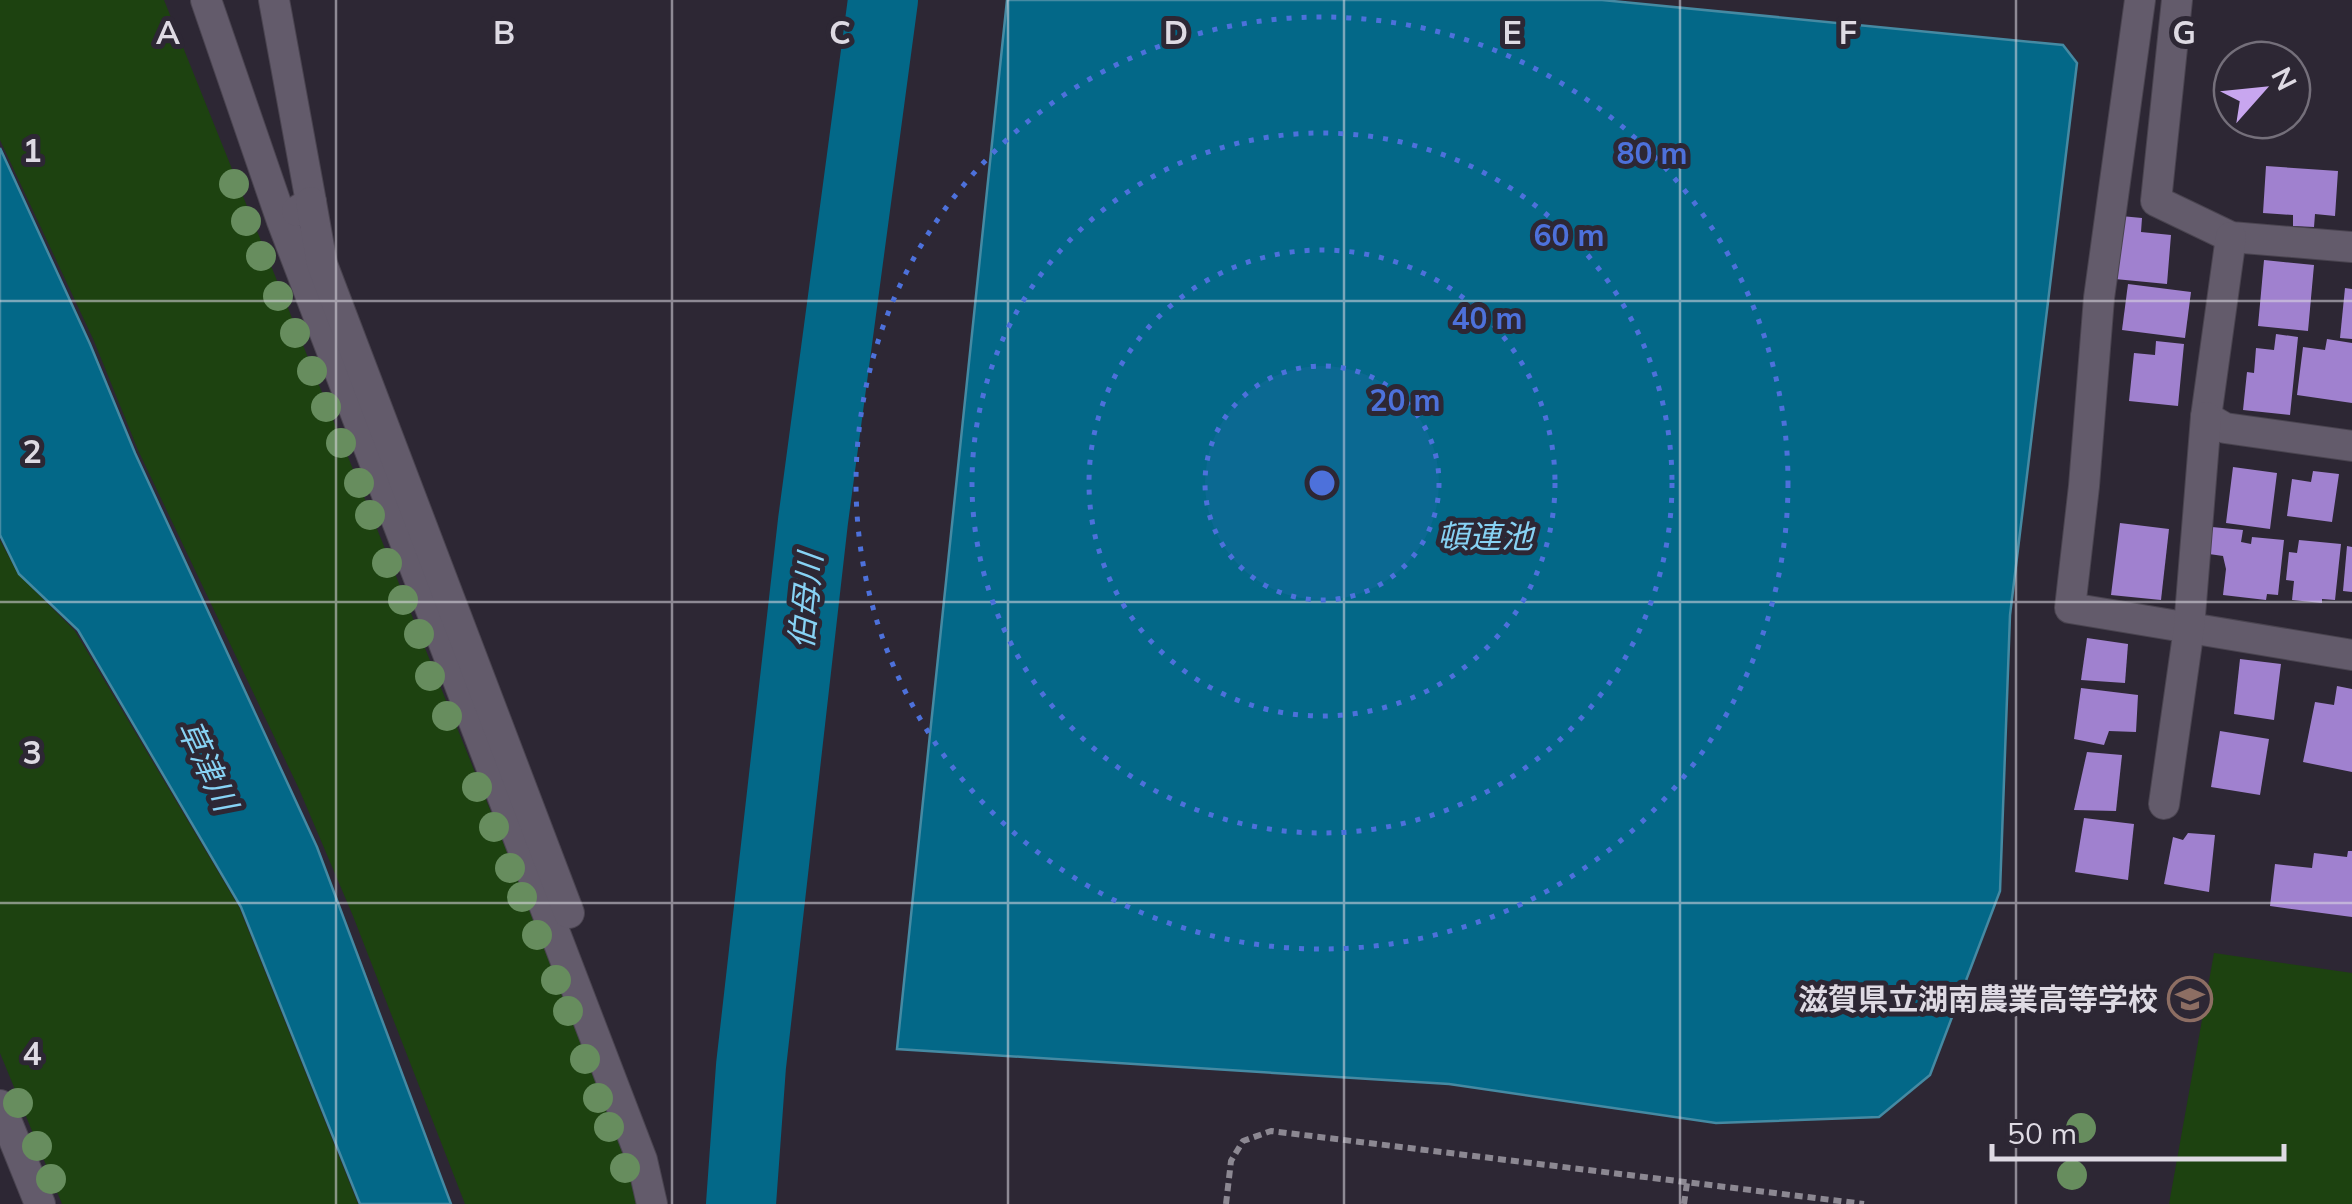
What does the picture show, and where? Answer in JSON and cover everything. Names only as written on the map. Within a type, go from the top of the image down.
[{"type":"street","points":[[206,0],[282,222],[672,1204]]},
{"type":"street","points":[[274,0],[322,264],[649,1152],[652,1204]]},
{"type":"street","points":[[2140,0],[2099,298],[2070,608],[2352,656]]},
{"type":"street","points":[[2177,0],[2156,200],[2231,238],[2352,247]]},
{"type":"street","points":[[282,222],[311,202]]},
{"type":"street","points":[[2164,804],[2189,628],[2206,416],[2231,238]]},
{"type":"street","points":[[2206,416],[2225,428],[2352,446]]},
{"type":"street","points":[[0,1105],[40,1204]]},
{"type":"path","points":[[1226,1204],[1232,1162],[1243,1140],[1270,1132],[1864,1204]]},
{"type":"path","points":[[1684,1204],[1687,1184]]},
{"type":"green space","points":[[0,0],[164,0],[632,1162],[642,1204],[465,1204],[299,789],[138,450],[94,341],[0,140]]},
{"type":"green space","points":[[0,540],[18,574],[75,631],[239,907],[358,1204],[62,1204],[0,1053]]},
{"type":"green space","points":[[2214,953],[2352,973],[2352,1204],[2169,1204]]},
{"type":"water","name":"頓連池","points":[[1007,0],[1602,0],[2063,45],[2077,63],[2010,615],[2000,891],[1930,1075],[1879,1117],[1716,1123],[1449,1084],[897,1049]]},
{"type":"water","name":"草津川","points":[[0,148],[135,453],[317,847],[451,1204],[360,1204],[241,907],[78,630],[19,574],[0,535]]},
{"type":"building","points":[[2266,166],[2338,171],[2335,216],[2315,214],[2314,227],[2293,226],[2293,215],[2263,213]]},
{"type":"building","points":[[2121,216],[2142,218],[2141,232],[2171,235],[2167,284],[2115,279]]},
{"type":"building","points":[[2264,260],[2314,265],[2308,331],[2258,326]]},
{"type":"building","points":[[2128,284],[2191,292],[2185,338],[2122,330]]},
{"type":"building","points":[[2345,288],[2352,289],[2352,339],[2340,338]]},
{"type":"building","points":[[2276,334],[2298,337],[2290,415],[2243,410],[2247,372],[2254,373],[2256,348],[2274,350]]},
{"type":"building","points":[[2327,339],[2352,343],[2352,403],[2297,395],[2303,347],[2325,350]]},
{"type":"building","points":[[2156,341],[2184,344],[2178,406],[2129,401],[2134,353],[2155,355]]},
{"type":"building","points":[[2233,467],[2277,473],[2270,529],[2226,523]]},
{"type":"building","points":[[2313,471],[2339,474],[2332,522],[2287,516],[2292,479],[2311,482]]},
{"type":"building","points":[[2120,523],[2169,529],[2161,600],[2111,595]]},
{"type":"building","points":[[2212,527],[2243,530],[2241,542],[2251,544],[2252,537],[2284,540],[2278,595],[2267,594],[2266,600],[2223,595],[2223,556],[2209,554]]},
{"type":"building","points":[[2299,540],[2341,544],[2335,600],[2292,600],[2294,581],[2286,580],[2289,552],[2297,553]]},
{"type":"building","points":[[2347,546],[2352,547],[2352,592],[2343,591]]},
{"type":"building","points":[[2087,638],[2128,644],[2125,683],[2081,680]]},
{"type":"building","points":[[2240,659],[2281,664],[2274,720],[2234,714]]},
{"type":"building","points":[[2337,686],[2352,689],[2352,772],[2303,762],[2315,702],[2334,705]]},
{"type":"building","points":[[2081,688],[2138,695],[2136,732],[2109,731],[2104,745],[2074,739]]},
{"type":"building","points":[[2220,731],[2269,739],[2260,795],[2211,787]]},
{"type":"building","points":[[2087,752],[2122,755],[2116,811],[2074,810]]},
{"type":"building","points":[[2084,818],[2134,824],[2128,880],[2075,872]]},
{"type":"building","points":[[2188,833],[2215,835],[2209,892],[2164,884],[2173,837],[2183,840]]},
{"type":"building","points":[[2348,851],[2352,851],[2352,917],[2270,906],[2275,864],[2312,868],[2314,853],[2347,857]]},
{"type":"waterway","name":"伯母川","points":[[741,1204],[751,1066],[813,521],[883,0]]},
{"type":"place","name":"滋賀県立湖南農業高等学校","points":[[2190,999]]}]
